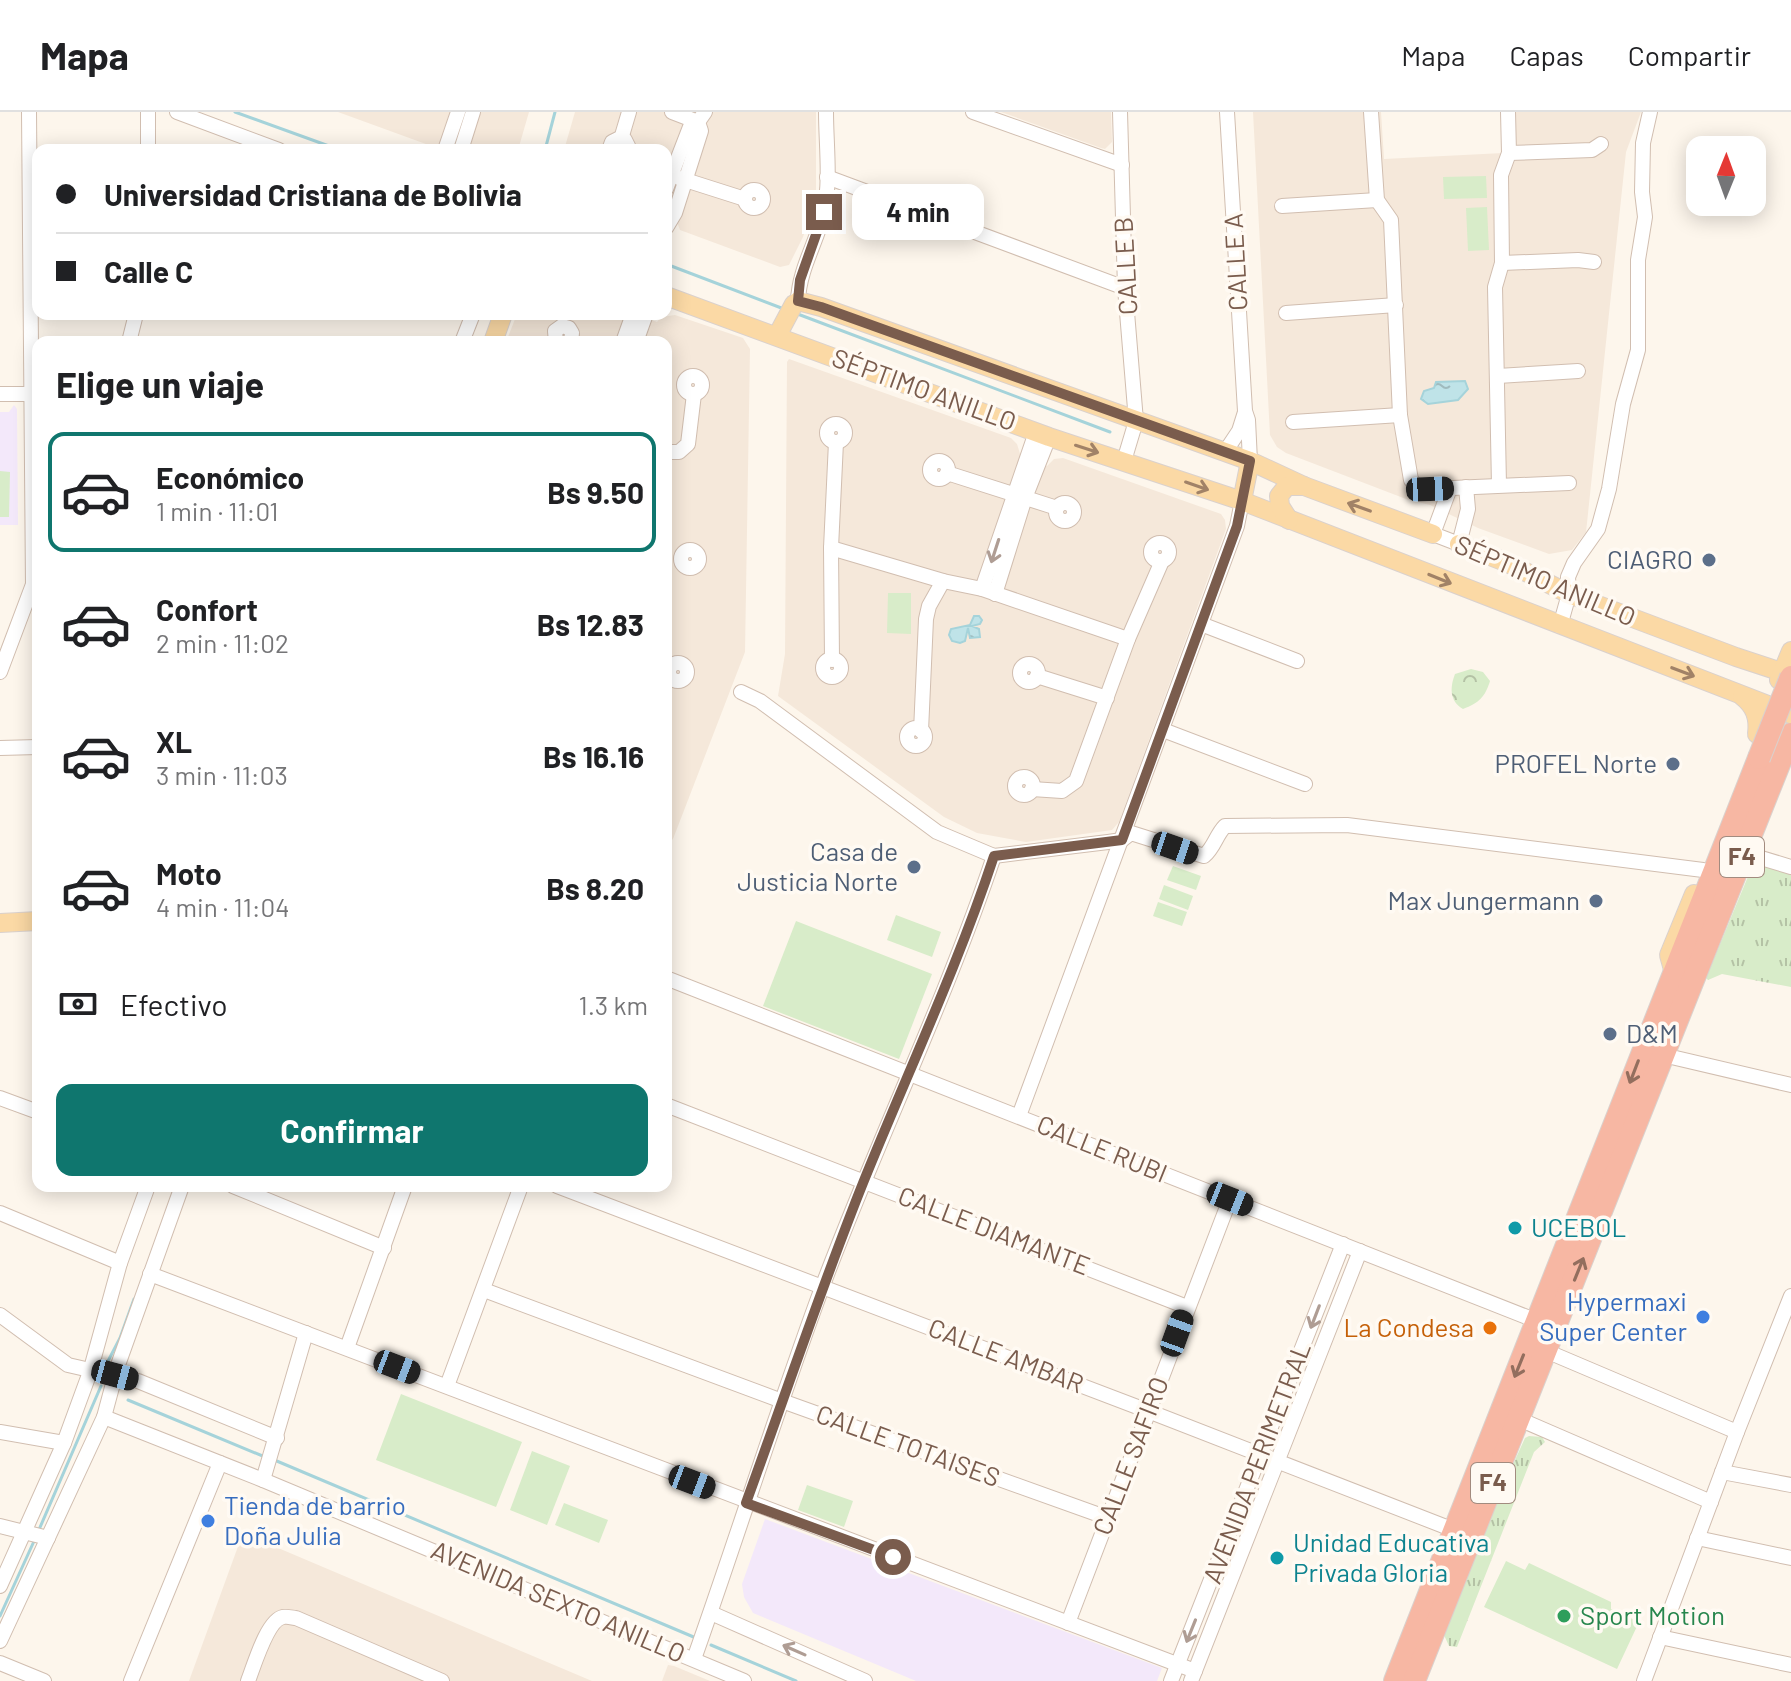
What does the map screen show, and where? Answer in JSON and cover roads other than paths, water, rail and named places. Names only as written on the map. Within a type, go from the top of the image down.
[{"type":"highway","name":"F4","points":[[1776,761],[1789,663]]},
{"type":"highway","name":"F4","points":[[1414,1681],[1457,1540],[1537,1321],[1776,761],[1791,734]]},
{"type":"highway","name":"F4","points":[[1457,1540],[1519,1419],[1663,1055],[1683,977]]},
{"type":"highway","name":"F4","points":[[1395,1681],[1441,1589]]},
{"type":"main road","name":"SÉPTIMO ANILLO","points":[[672,298],[1043,434],[1242,501],[1740,694],[1763,720],[1791,716]]},
{"type":"main road","name":"SÉPTIMO ANILLO","points":[[793,306],[821,307],[1250,461],[1304,486],[1433,534]]},
{"type":"main road","points":[[777,336],[793,306]]},
{"type":"main road","points":[[1242,501],[1250,461]]},
{"type":"main road","points":[[1289,520],[1280,506],[1279,496],[1287,486],[1304,486]]},
{"type":"main road","name":"SÉPTIMO ANILLO","points":[[1459,544],[1508,563],[1569,594],[1755,664],[1789,663]]},
{"type":"main road","points":[[1755,664],[1778,657],[1789,663],[1669,955],[1683,977],[1706,966],[1751,855],[1776,761]]},
{"type":"main road","points":[[1740,694],[1753,707],[1758,718],[1763,720]]},
{"type":"main road","points":[[0,923],[32,921]]},
{"type":"main road","points":[[1385,1681],[1430,1570],[1457,1540]]},
{"type":"main road","points":[[1422,1681],[1460,1581],[1457,1540]]},
{"type":"street","points":[[29,112],[32,468]]},
{"type":"street","points":[[148,112],[148,144]]},
{"type":"street","points":[[177,112],[263,144]]},
{"type":"street","points":[[447,144],[458,112]]},
{"type":"street","points":[[463,144],[473,112]]},
{"type":"street","points":[[625,144],[629,112]]},
{"type":"street","points":[[672,112],[702,117]]},
{"type":"street","points":[[793,306],[824,212],[826,112]]},
{"type":"street","points":[[973,112],[1122,165]]},
{"type":"street","name":"CALLE B","points":[[1120,112],[1125,288],[1136,421]]},
{"type":"street","name":"CALLE A","points":[[1227,112],[1250,461]]},
{"type":"street","points":[[1371,112],[1377,200],[1391,220],[1400,415],[1411,480],[1423,488],[1569,483]]},
{"type":"street","points":[[1499,485],[1495,287],[1502,263],[1501,175],[1509,153],[1508,112]]},
{"type":"street","points":[[1560,626],[1569,594],[1568,577],[1598,529],[1609,489],[1623,404],[1638,350],[1638,260],[1645,217],[1643,143],[1650,112]]},
{"type":"street","points":[[672,218],[701,131],[702,117]]},
{"type":"street","points":[[672,172],[690,127],[702,117]]},
{"type":"street","points":[[1509,153],[1592,150],[1601,144]]},
{"type":"street","points":[[827,177],[1125,288]]},
{"type":"street","points":[[672,182],[686,181],[745,199]]},
{"type":"street","points":[[1282,206],[1377,200]]},
{"type":"street","points":[[1502,263],[1594,262]]},
{"type":"street","points":[[1286,313],[1396,305]]},
{"type":"street","points":[[555,336],[555,331],[562,326],[571,330],[573,336]]},
{"type":"street","points":[[1498,376],[1578,371]]},
{"type":"street","points":[[0,394],[30,394]]},
{"type":"street","points":[[672,452],[679,452],[688,444],[694,394]]},
{"type":"street","points":[[1225,452],[1235,438],[1245,411]]},
{"type":"street","points":[[1293,422],[1400,415]]},
{"type":"street","points":[[1124,461],[1136,421]]},
{"type":"street","points":[[989,592],[1019,496],[1043,434]]},
{"type":"street","points":[[832,660],[831,548],[836,442]]},
{"type":"street","points":[[947,473],[1057,508]]},
{"type":"street","points":[[1459,544],[1468,509],[1466,487]]},
{"type":"street","points":[[1433,534],[1450,488]]},
{"type":"street","points":[[1019,1116],[1237,526],[1242,501]]},
{"type":"street","name":"SÉPTIMO ANILLO","points":[[1433,534],[1459,544]]},
{"type":"street","points":[[831,548],[989,592],[1128,639]]},
{"type":"street","points":[[1032,789],[1062,791],[1076,781],[1128,639],[1162,561]]},
{"type":"street","points":[[921,731],[926,619],[929,606],[943,581]]},
{"type":"street","points":[[0,672],[32,586]]},
{"type":"street","points":[[1201,624],[1297,661]]},
{"type":"street","points":[[1037,676],[1107,698]]},
{"type":"street","points":[[741,692],[760,701],[937,832],[994,856],[1122,840],[1131,833],[1204,856],[1225,826],[1347,825],[1703,870]]},
{"type":"street","points":[[1163,730],[1305,784]]},
{"type":"street","points":[[0,748],[32,747]]},
{"type":"street","points":[[1751,855],[1791,867]]},
{"type":"street","points":[[694,1659],[823,1286],[864,1180],[968,934],[994,856]]},
{"type":"street","name":"CALLE RUBI","points":[[672,980],[1537,1321]]},
{"type":"street","points":[[1663,1055],[1791,1085]]},
{"type":"street","points":[[0,1098],[32,1110]]},
{"type":"street","name":"CALLE DIAMANTE","points":[[672,1107],[1187,1307]]},
{"type":"street","points":[[0,1586],[64,1443],[90,1372],[120,1263],[146,1192]]},
{"type":"street","points":[[0,1641],[104,1417],[115,1375],[180,1192]]},
{"type":"street","points":[[248,1192],[384,1248]]},
{"type":"street","points":[[347,1348],[403,1192]]},
{"type":"street","points":[[447,1386],[519,1192]]},
{"type":"street","name":"CALLE AMBAR","points":[[573,1192],[1277,1461],[1457,1540]]},
{"type":"street","name":"CALLE SAFIRO","points":[[1068,1623],[1230,1199]]},
{"type":"street","points":[[0,1213],[120,1263]]},
{"type":"street","name":"AVENIDA PERIMETRAL","points":[[1171,1681],[1343,1244]]},
{"type":"street","name":"AVENIDA PERIMETRAL","points":[[1193,1676],[1360,1251]]},
{"type":"street","points":[[150,1274],[746,1503],[1178,1664],[1193,1676]]},
{"type":"street","name":"CALLE TOTAISES","points":[[484,1290],[1108,1518]]},
{"type":"street","points":[[1644,1681],[1737,1432],[1784,1331],[1791,1296]]},
{"type":"street","points":[[0,1315],[68,1365],[138,1381],[276,1444]]},
{"type":"street","points":[[266,1473],[306,1333]]},
{"type":"street","points":[[1546,1351],[1737,1432]]},
{"type":"street","name":"AVENIDA SEXTO ANILLO","points":[[104,1417],[220,1463],[266,1473],[741,1680]]},
{"type":"street","points":[[1519,1419],[1711,1502]]},
{"type":"street","points":[[0,1432],[64,1443]]},
{"type":"street","points":[[131,1681],[220,1463]]},
{"type":"street","points":[[1722,1472],[1791,1485]]},
{"type":"street","points":[[0,1526],[48,1538]]},
{"type":"street","points":[[1697,1538],[1791,1558]]},
{"type":"street","name":"AVENIDA SEXTO ANILLO","points":[[711,1613],[865,1681]]},
{"type":"street","points":[[248,1681],[268,1632],[274,1622],[284,1616],[296,1618],[442,1681]]},
{"type":"street","points":[[1660,1637],[1791,1665]]},
{"type":"street","points":[[0,1663],[44,1681]]},
{"type":"water","points":[[1465,381],[1468,389],[1458,400],[1428,404],[1421,399],[1424,391],[1434,388],[1436,382]]},
{"type":"water","points":[[974,616],[982,620],[980,624],[972,626],[979,629],[980,637],[970,638],[968,628],[965,641],[952,641],[949,635],[951,629],[970,625]]},
{"type":"waterway","points":[[235,112],[323,144]]},
{"type":"waterway","points":[[547,144],[555,112]]},
{"type":"waterway","points":[[672,266],[784,309]]},
{"type":"waterway","points":[[795,313],[1110,432]]},
{"type":"waterway","points":[[107,1363],[134,1299]]},
{"type":"waterway","points":[[38,1532],[101,1386]]},
{"type":"waterway","points":[[128,1400],[265,1457]]},
{"type":"waterway","points":[[272,1459],[696,1638]]},
{"type":"waterway","points":[[0,1616],[35,1539]]},
{"type":"waterway","points":[[711,1645],[796,1681]]},
{"type":"place","name":"CIAGRO","points":[[1709,560]]},
{"type":"place","name":"PROFEL Norte","points":[[1673,764]]},
{"type":"place","name":"Casa de Justicia Norte","points":[[914,867]]},
{"type":"place","name":"Max Jungermann","points":[[1596,901]]},
{"type":"place","name":"D&M","points":[[1610,1034]]},
{"type":"place","name":"UCEBOL","points":[[1515,1228]]},
{"type":"place","name":"Hypermaxi Super Center","points":[[1703,1317]]},
{"type":"place","name":"La Condesa","points":[[1490,1328]]},
{"type":"place","name":"Tienda de barrio Doña Julia","points":[[208,1521]]},
{"type":"place","name":"Unidad Educativa Privada Gloria","points":[[1277,1558]]},
{"type":"place","name":"Sport Motion","points":[[1564,1616]]}]
